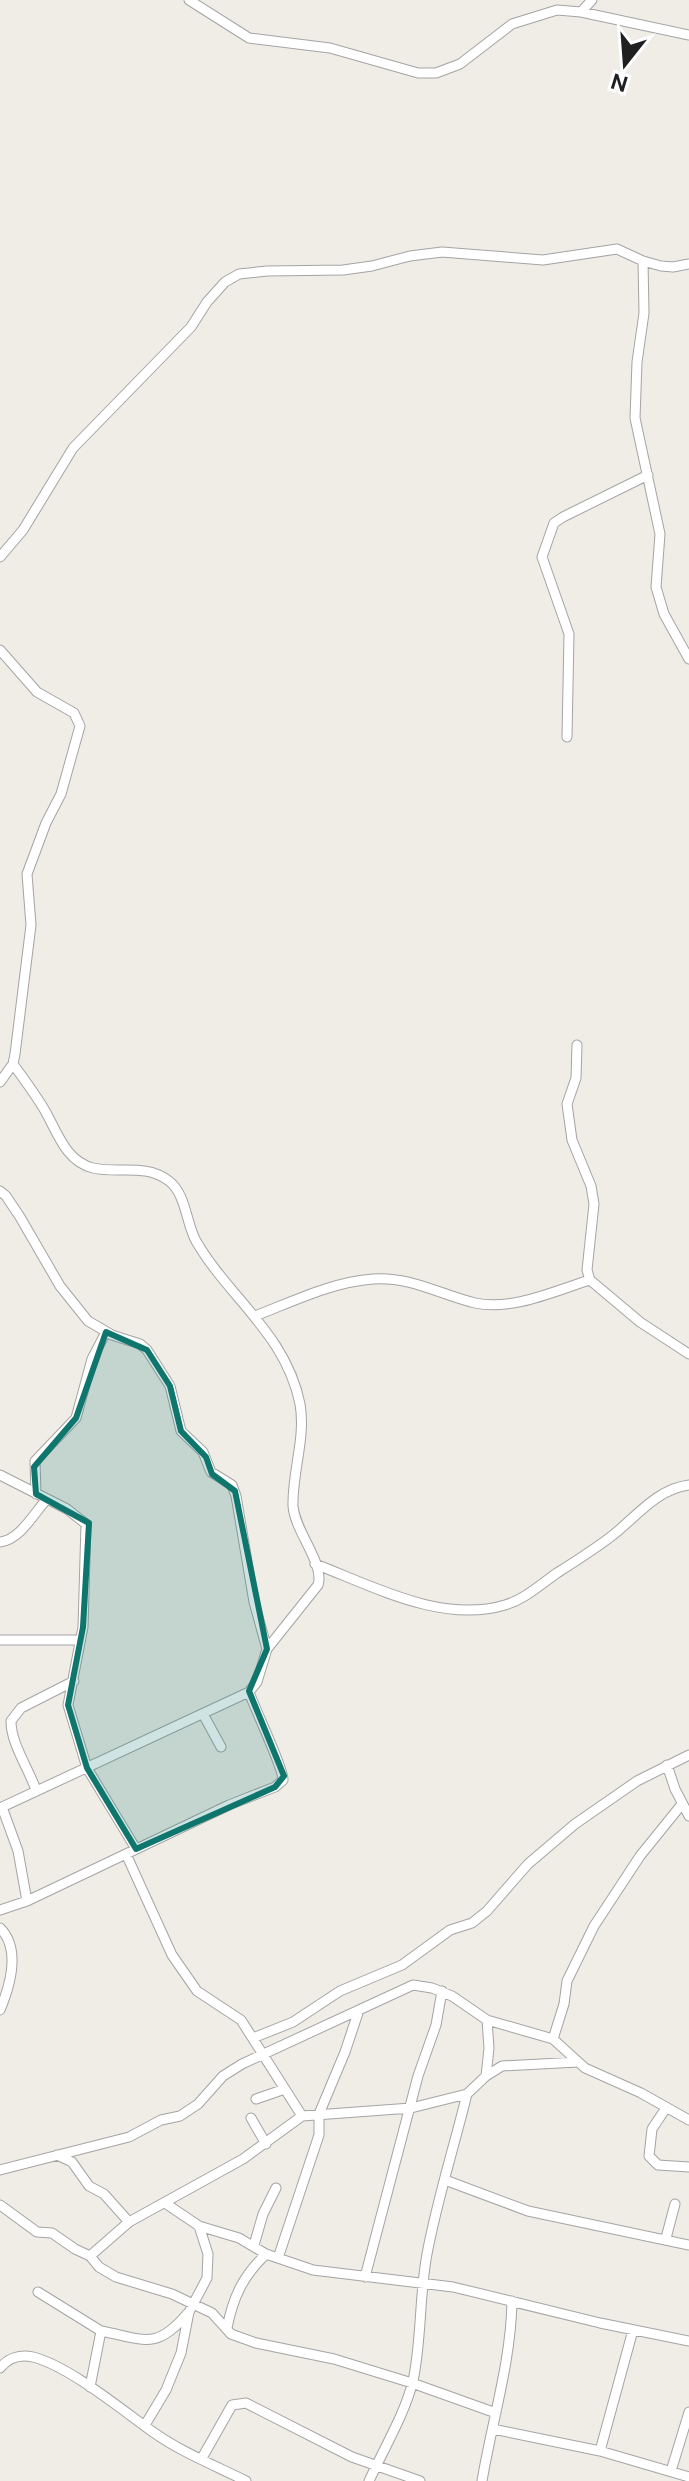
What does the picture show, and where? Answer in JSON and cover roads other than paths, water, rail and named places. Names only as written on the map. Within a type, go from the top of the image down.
[{"type":"street","points":[[189,0],[249,38],[330,48],[418,73],[436,73],[460,64],[512,24],[557,10],[581,12],[689,35]]},
{"type":"street","points":[[581,12],[592,0]]},
{"type":"street","points":[[0,557],[23,530],[73,448],[191,327],[225,282],[239,274],[343,270],[442,252],[543,260],[617,249],[643,261],[673,267],[689,264]]},
{"type":"street","points":[[643,261],[644,313],[636,377],[635,418],[660,534],[656,587],[664,614],[689,659]]},
{"type":"street","points":[[567,737],[569,634],[542,557],[548,535],[554,523],[563,517],[648,475]]},
{"type":"street","points":[[0,650],[37,692],[74,713],[80,726],[61,794],[46,823],[27,874],[31,925],[13,1064],[0,1082]]},
{"type":"street","points":[[577,1045],[576,1078],[567,1104],[572,1140],[591,1186],[594,1204],[587,1270],[590,1280],[640,1322],[689,1354]]},
{"type":"street","points":[[13,1064],[46,1112],[62,1146],[84,1165],[95,1169],[139,1169],[170,1182],[178,1191],[196,1240],[276,1345],[300,1404],[301,1432],[293,1493],[294,1515],[320,1573],[318,1585],[267,1649],[257,1682],[249,1692],[1,1807],[18,1851],[27,1901]]},
{"type":"street","points":[[0,1191],[20,1217],[60,1286],[88,1321],[147,1350],[170,1386],[181,1431],[203,1452],[211,1472],[232,1485],[251,1572],[254,1602],[267,1649]]},
{"type":"street","points":[[255,1316],[343,1283],[375,1279],[400,1279],[475,1303],[493,1305],[524,1300],[590,1280]]},
{"type":"street","points":[[36,1494],[35,1461],[76,1418],[89,1368],[106,1332]]},
{"type":"street","points":[[0,1475],[82,1519],[88,1529],[84,1547],[84,1613],[68,1705],[87,1768],[131,1852],[172,1955],[197,1991],[241,2020],[302,2116]]},
{"type":"street","points":[[315,1564],[420,1602],[450,1609],[487,1609],[523,1597],[582,1558],[640,1510],[670,1490],[689,1485]]},
{"type":"street","points":[[0,1542],[7,1542],[17,1535],[47,1499]]},
{"type":"street","points":[[0,1640],[80,1640]]},
{"type":"street","points":[[36,1790],[16,1743],[11,1721],[21,1708],[74,1681]]},
{"type":"street","points":[[0,1910],[27,1901],[229,1805],[275,1787],[283,1780],[283,1770],[267,1740],[249,1692]]},
{"type":"street","points":[[203,1714],[221,1747]]},
{"type":"street","points":[[253,2038],[293,2022],[340,1991],[402,1965],[456,1927],[472,1923],[546,1847],[617,1794],[689,1755]]},
{"type":"street","points":[[667,1765],[689,1816]]},
{"type":"street","points":[[553,2039],[564,2004],[567,1981],[594,1926],[640,1856],[682,1804]]},
{"type":"street","points":[[0,1928],[9,1941],[12,1954],[9,1981],[0,2010]]},
{"type":"street","points":[[0,2170],[129,2137],[161,2120],[180,2116],[198,2104],[223,2076],[264,2053],[405,1987],[422,1986],[442,1991],[487,2020],[553,2039],[594,2073],[630,2087],[689,2120]]},
{"type":"street","points":[[365,2277],[418,2076],[436,2025],[442,1991]]},
{"type":"street","points":[[278,2258],[319,2135],[319,2114],[359,2010]]},
{"type":"street","points":[[486,2076],[489,2048],[487,2020]]},
{"type":"street","points":[[90,2256],[129,2222],[266,2144],[302,2116],[411,2108],[467,2094],[502,2066],[578,2062]]},
{"type":"street","points":[[256,2099],[285,2089]]},
{"type":"street","points":[[369,2481],[400,2417],[412,2383],[421,2328],[422,2283],[427,2251],[467,2094]]},
{"type":"street","points":[[666,2108],[652,2129],[649,2156],[658,2165],[689,2167]]},
{"type":"street","points":[[251,2118],[266,2144]]},
{"type":"street","points":[[56,2155],[72,2162],[89,2186],[104,2194],[129,2222]]},
{"type":"street","points":[[445,2180],[528,2211],[689,2245]]},
{"type":"street","points":[[254,2245],[263,2214],[276,2188]]},
{"type":"street","points":[[165,2203],[199,2226],[313,2270],[465,2289],[689,2341]]},
{"type":"street","points":[[666,2238],[675,2204]]},
{"type":"street","points":[[0,2205],[34,2231],[52,2233],[90,2256],[99,2267],[116,2277],[172,2294],[191,2309],[212,2313],[231,2334],[256,2343],[334,2359],[496,2413]]},
{"type":"street","points":[[145,2425],[166,2390],[181,2353],[191,2309],[207,2278],[208,2254],[199,2226]]},
{"type":"street","points":[[227,2328],[232,2302],[241,2283],[266,2254]]},
{"type":"street","points":[[38,2292],[101,2331],[154,2340],[168,2334],[191,2309]]},
{"type":"street","points":[[482,2481],[511,2330],[512,2301]]},
{"type":"street","points":[[600,2451],[633,2330]]},
{"type":"street","points":[[90,2387],[101,2331]]},
{"type":"street","points":[[2,2360],[35,2357],[90,2387],[159,2436],[246,2481]]},
{"type":"street","points":[[202,2458],[232,2405],[246,2403],[375,2467],[420,2481]]},
{"type":"street","points":[[671,2471],[689,2412]]},
{"type":"street","points":[[493,2429],[600,2451],[689,2477]]}]
